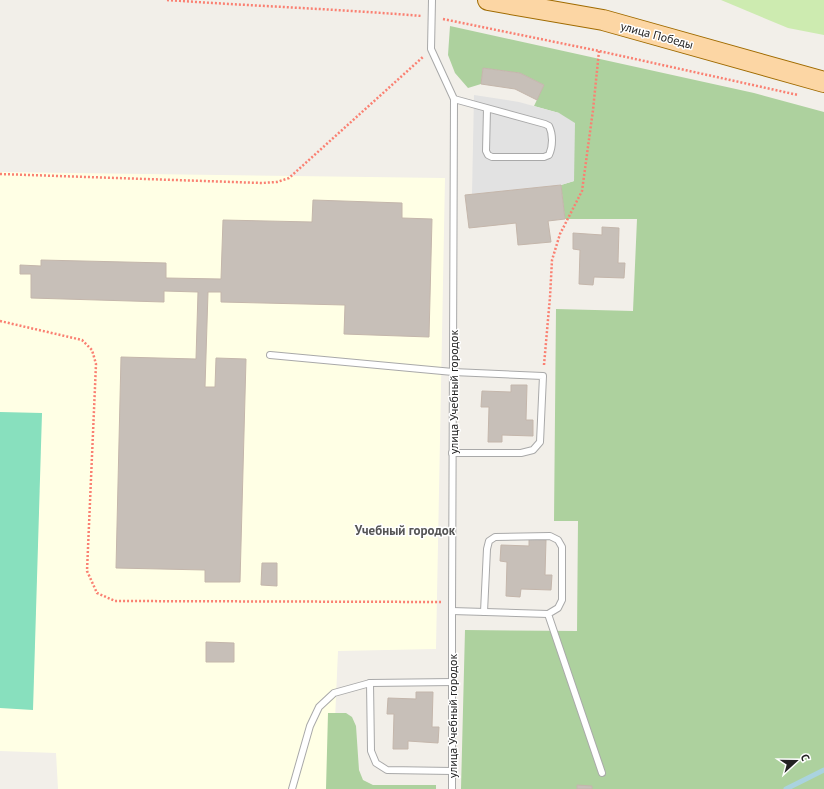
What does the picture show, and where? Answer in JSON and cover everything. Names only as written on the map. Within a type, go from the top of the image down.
[{"type":"main road","name":"улица Победы","points":[[488,0],[603,20],[824,82]]},
{"type":"lane","name":"улица Учебный городок","points":[[432,0],[431,49],[454,100],[452,789]]},
{"type":"lane","points":[[454,100],[488,108],[549,126],[552,131],[552,150],[549,155],[544,157],[492,157],[488,155],[486,151],[488,108]]},
{"type":"lane","points":[[270,355],[453,372],[543,376],[540,442],[533,450],[521,453],[452,453]]},
{"type":"lane","points":[[452,611],[484,612],[548,614],[558,608],[562,600],[562,547],[558,540],[550,536],[495,536],[489,541],[486,549],[484,612]]},
{"type":"lane","points":[[548,614],[602,773]]},
{"type":"lane","points":[[292,789],[310,726],[319,707],[334,693],[370,683],[453,682]]},
{"type":"lane","points":[[370,683],[371,751],[376,763],[387,770],[452,771]]},
{"type":"path","points":[[167,0],[432,16],[801,96]]},
{"type":"path","points":[[0,174],[262,183],[277,182],[289,178],[431,49]]},
{"type":"path","points":[[543,376],[552,260],[560,234],[582,191],[599,51]]},
{"type":"path","points":[[0,321],[82,340],[92,350],[96,364],[87,571],[97,593],[115,601],[452,602]]},
{"type":"shaded area","points":[[474,95],[519,102],[559,113],[575,123],[574,181],[561,185],[472,194]]},
{"type":"shaded area","points":[[0,172],[445,178],[436,649],[338,651],[332,789],[58,789],[56,753],[0,751]]},
{"type":"green space","points":[[721,0],[824,0],[824,35],[788,28]]},
{"type":"green space","points":[[450,26],[754,93],[824,112],[824,789],[461,789],[465,630],[577,631],[578,521],[554,521],[556,309],[633,311],[637,219],[565,219],[561,185],[574,181],[559,113],[534,106],[544,85],[520,73],[483,68],[481,84],[468,88],[455,73],[448,55]]},
{"type":"green space","points":[[0,412],[42,413],[33,710],[0,708]]},
{"type":"green space","points":[[328,713],[346,713],[352,717],[356,726],[359,770],[363,780],[373,785],[436,785],[436,789],[326,789]]},
{"type":"building","points":[[483,68],[520,73],[544,85],[537,100],[515,89],[481,84]]},
{"type":"building","points":[[561,185],[565,219],[548,221],[551,242],[518,245],[516,223],[469,228],[465,195]]},
{"type":"building","points":[[313,200],[402,203],[402,218],[432,219],[429,337],[344,334],[345,305],[221,302],[221,292],[208,292],[205,387],[215,387],[216,358],[246,359],[240,582],[205,582],[205,570],[116,568],[121,357],[196,359],[198,292],[164,291],[164,302],[31,298],[31,274],[20,274],[20,265],[41,266],[41,260],[166,263],[166,278],[221,279],[223,220],[312,222]]},
{"type":"building","points":[[602,227],[619,228],[618,263],[625,263],[624,278],[594,277],[593,285],[579,284],[580,250],[573,249],[573,233],[602,235]]},
{"type":"building","points":[[511,385],[527,385],[526,420],[533,420],[533,436],[502,435],[502,442],[488,442],[489,407],[481,407],[482,391],[511,392]]},
{"type":"building","points":[[529,539],[546,540],[545,575],[552,575],[551,590],[521,589],[520,597],[506,596],[507,562],[500,561],[501,545],[529,546]]},
{"type":"building","points":[[262,563],[277,563],[277,586],[261,585]]},
{"type":"building","points":[[206,642],[234,643],[234,662],[206,662]]},
{"type":"building","points":[[416,692],[433,692],[432,727],[439,727],[438,743],[408,741],[408,749],[393,749],[394,714],[387,714],[388,698],[416,699]]},
{"type":"building","points":[[577,785],[592,786],[592,789],[577,789]]},
{"type":"waterway","points":[[786,789],[824,770]]},
{"type":"district","name":"Учебный городок","points":[[405,530]]}]
